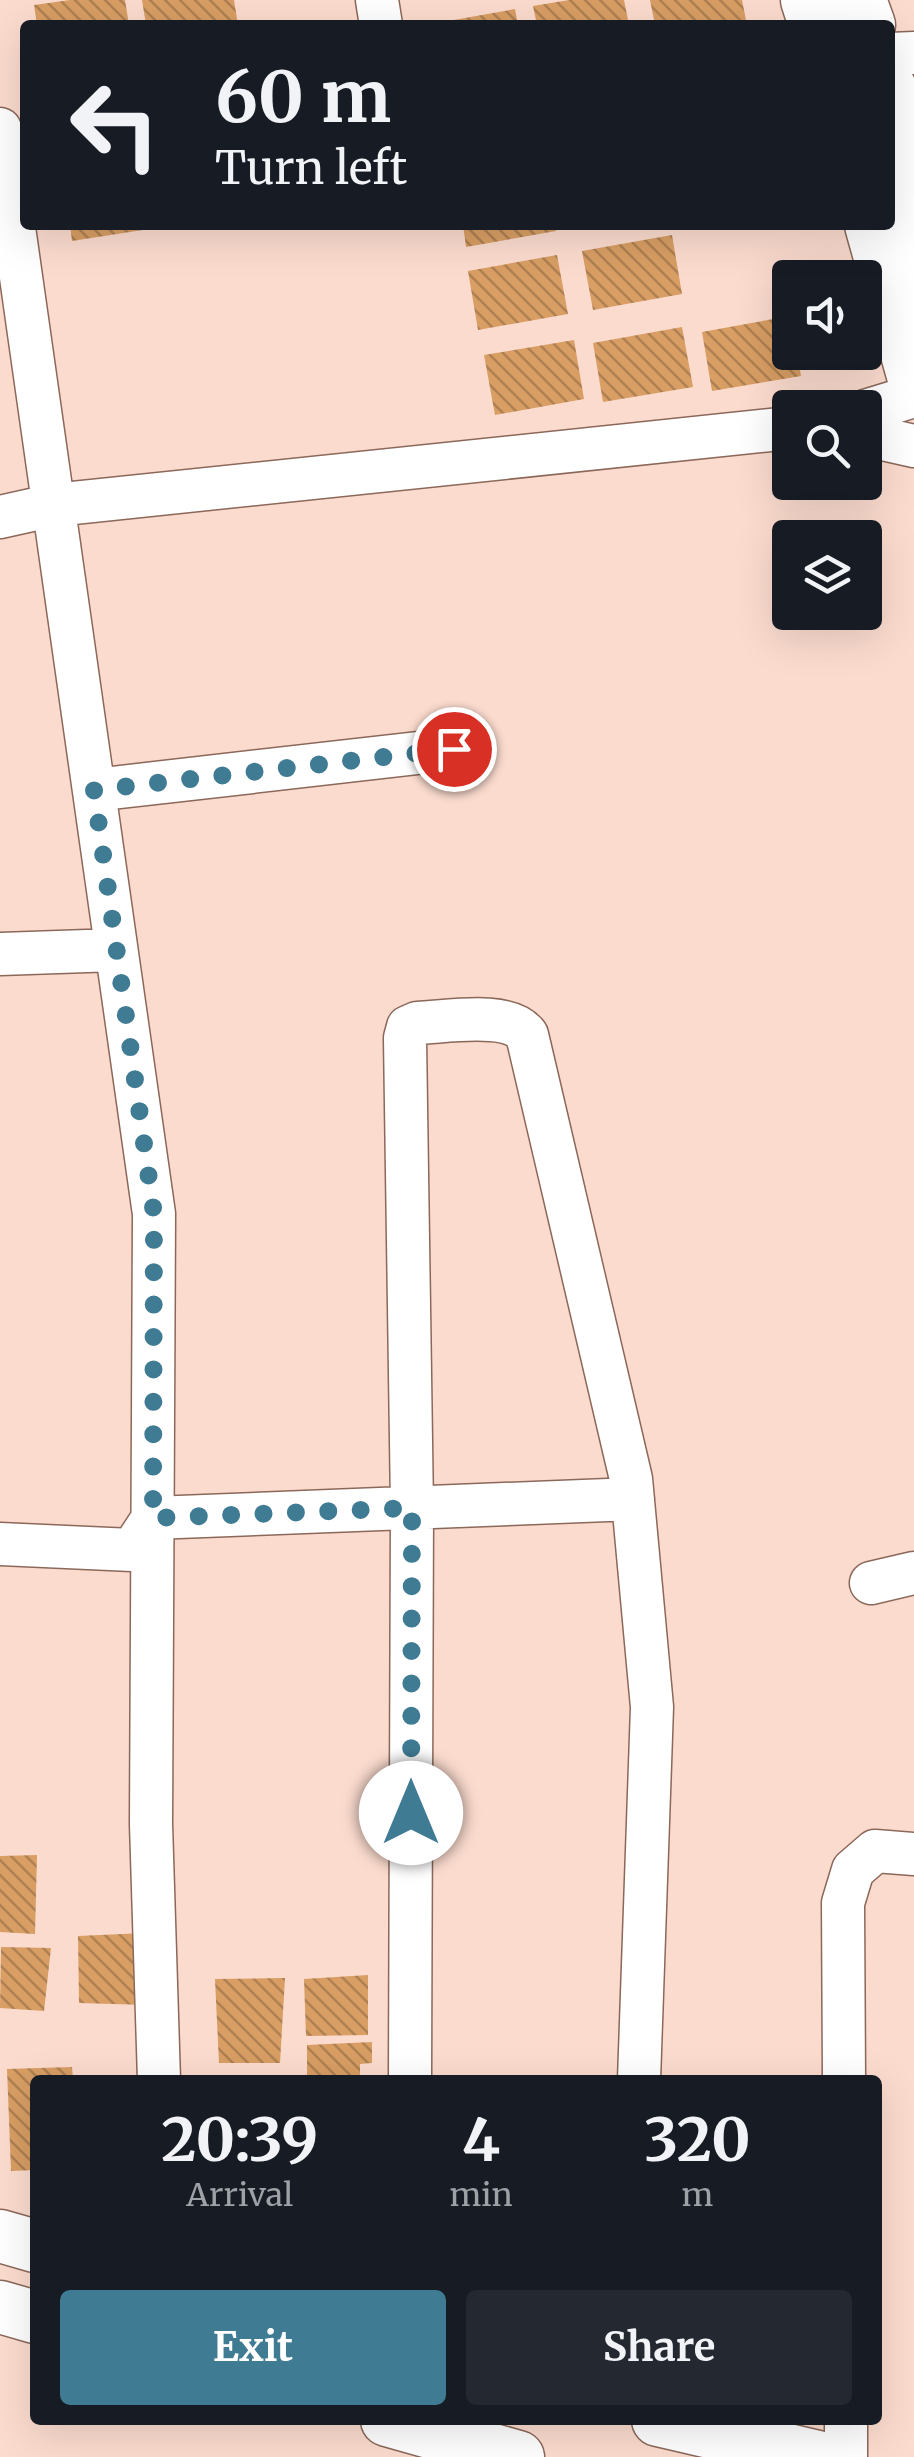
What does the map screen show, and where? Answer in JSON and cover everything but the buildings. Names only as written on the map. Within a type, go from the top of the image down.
[{"type":"main road","points":[[895,104],[914,167]]},
{"type":"main road","points":[[872,230],[914,379]]},
{"type":"main road","points":[[0,2236],[30,2245]]},
{"type":"main road","points":[[0,2306],[30,2315]]},
{"type":"main road","points":[[406,2425],[518,2457]]},
{"type":"main road","points":[[680,2425],[818,2457]]},
{"type":"street","points":[[0,129],[154,1214],[152,1824],[159,2075]]},
{"type":"street","points":[[895,199],[914,263]]},
{"type":"street","points":[[882,406],[914,396]]},
{"type":"street","points":[[0,517],[54,505],[772,430]]},
{"type":"street","points":[[882,439],[914,446]]},
{"type":"street","points":[[94,790],[454,749]]},
{"type":"street","points":[[0,954],[116,950]]},
{"type":"street","points":[[410,2075],[412,1508],[404,1038],[408,1027],[418,1023],[504,1020],[520,1024],[527,1035],[631,1478],[652,1707],[639,2075]]},
{"type":"street","points":[[153,1518],[633,1499]]},
{"type":"street","points":[[0,1544],[132,1550],[153,1518]]},
{"type":"street","points":[[871,1584],[914,1574]]},
{"type":"street","points":[[844,2075],[843,1903],[853,1870],[876,1851],[914,1854]]},
{"type":"street","points":[[846,2425],[846,2457]]},
{"type":"route","points":[[411,1813],[412,1508],[153,1518],[154,1214],[94,790],[454,749]]}]
